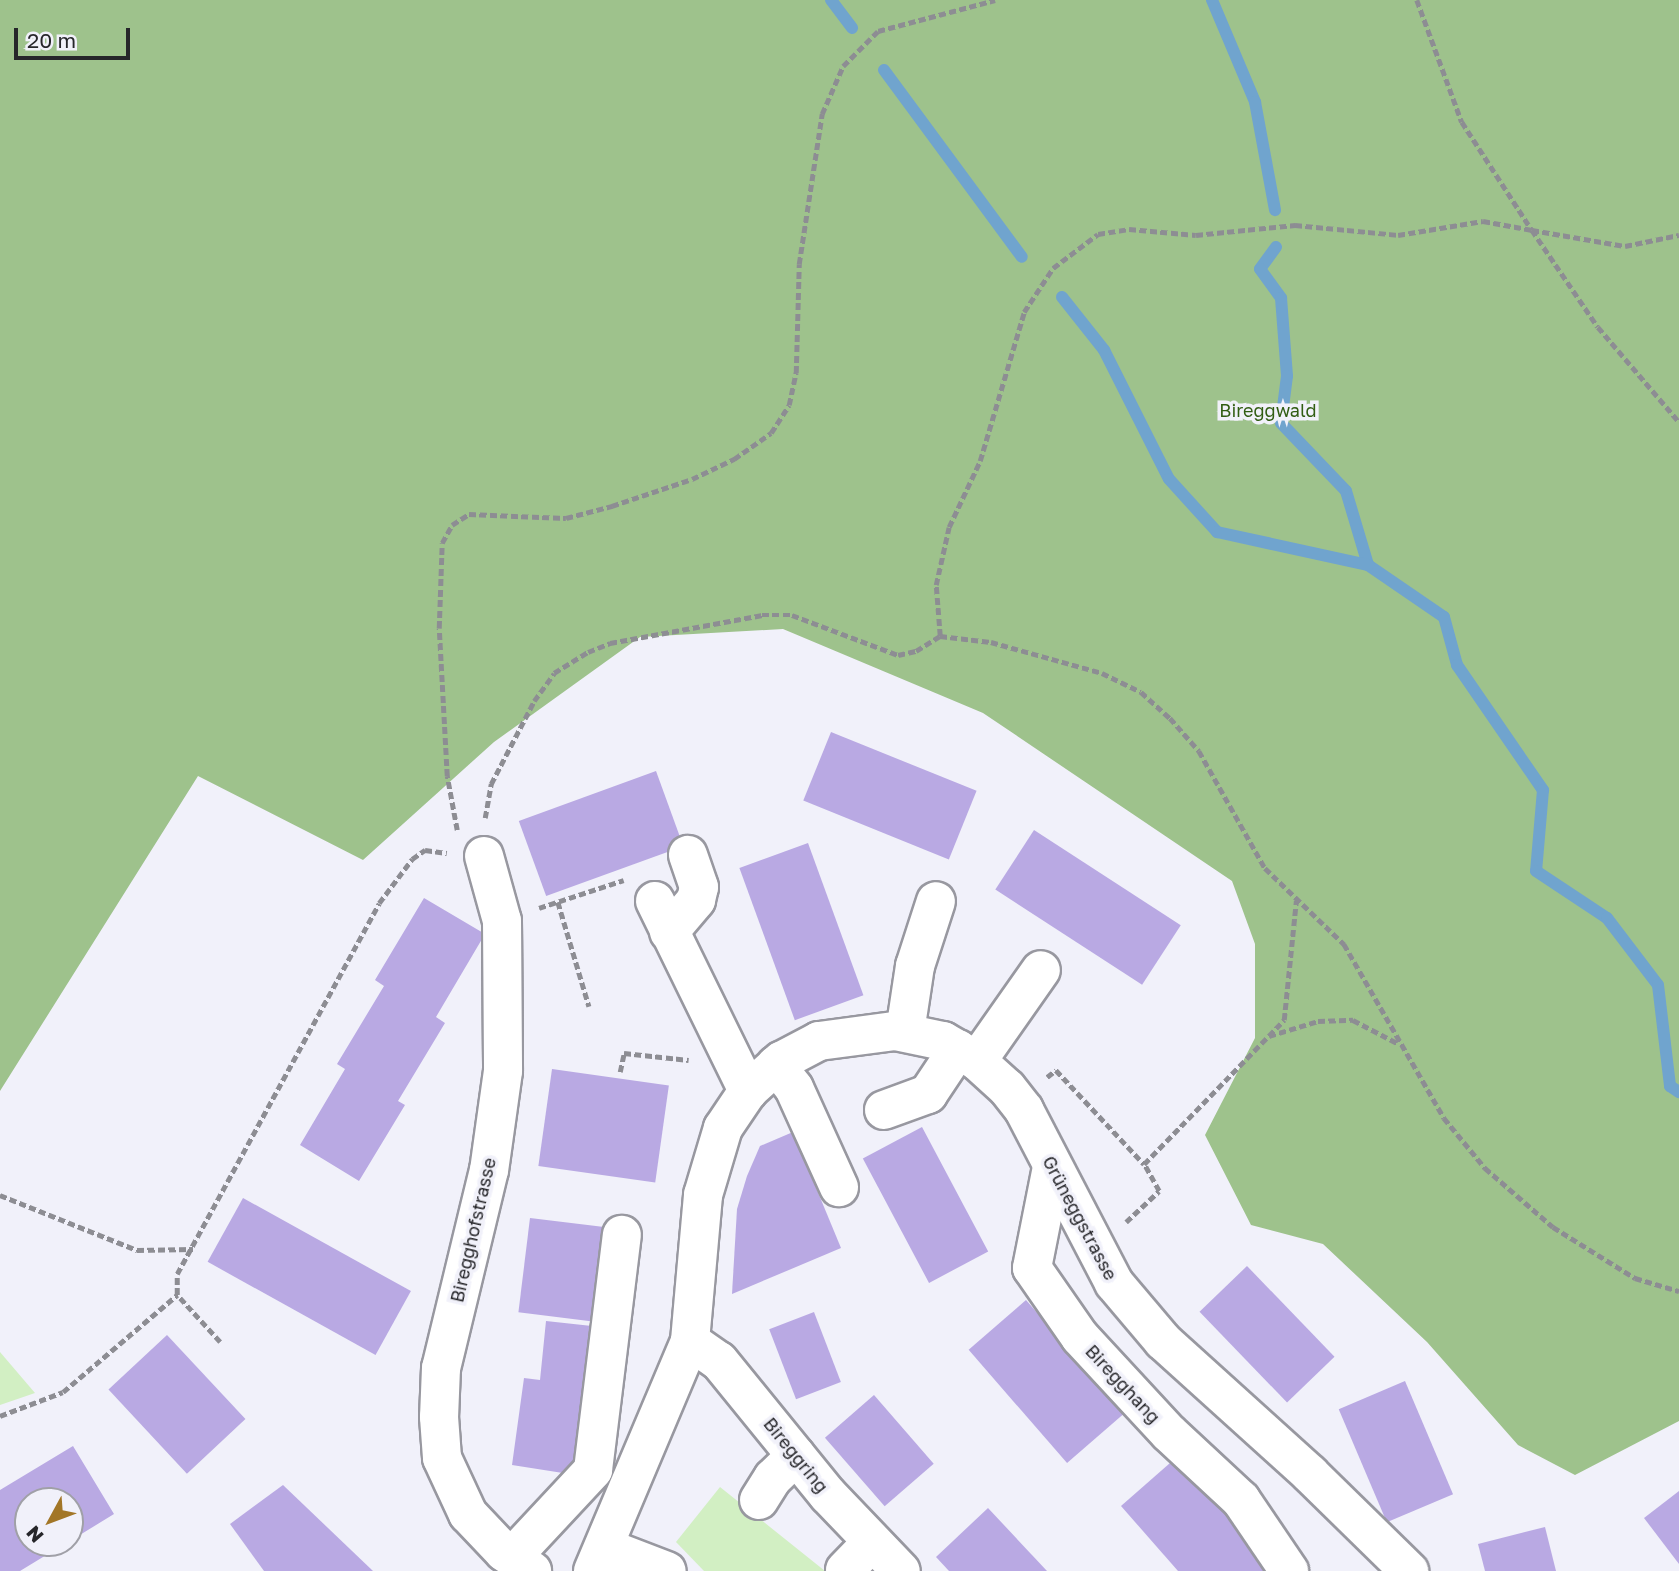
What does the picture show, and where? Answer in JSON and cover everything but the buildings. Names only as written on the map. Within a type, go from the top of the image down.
[{"type":"street","name":"Biregghofstrasse","points":[[473,855],[502,921],[503,1071],[489,1170],[441,1368],[439,1416],[442,1458],[468,1514],[522,1564]]},
{"type":"street","points":[[688,855],[699,887],[696,901],[662,917],[748,1091]]},
{"type":"street","points":[[905,1032],[915,966],[936,901]]},
{"type":"street","points":[[884,1110],[928,1094],[967,1055],[1041,970]]},
{"type":"street","name":"Grüneggstrasse","points":[[598,1559],[690,1341],[701,1207],[710,1160],[723,1128],[748,1091],[776,1065],[819,1041],[855,1033],[905,1032],[967,1055],[1024,1110],[1114,1283],[1163,1341],[1310,1474],[1409,1571]]},
{"type":"street","points":[[776,1065],[794,1088],[839,1187]]},
{"type":"street","name":"Biregghang","points":[[1052,1167],[1032,1268],[1080,1337],[1169,1433],[1241,1500],[1289,1571]]},
{"type":"street","points":[[522,1564],[593,1470],[622,1235]]},
{"type":"street","name":"Bireggring","points":[[690,1341],[719,1361],[796,1457],[901,1571]]},
{"type":"street","points":[[759,1500],[796,1457]]},
{"type":"street","points":[[845,1570],[872,1542]]},
{"type":"street","points":[[598,1559],[667,1571]]},
{"type":"path","points":[[473,855],[447,776],[439,628],[442,543],[452,526],[470,514],[566,518],[612,506],[692,479],[734,459],[771,433],[789,405],[796,373],[799,264],[822,114],[844,66],[878,31],[995,0]]},
{"type":"path","points":[[1417,0],[1462,121],[1598,327],[1679,422]]},
{"type":"path","points":[[940,636],[936,585],[949,527],[980,461],[1024,312],[1052,268],[1098,234],[1129,229],[1196,235],[1295,225],[1398,235],[1483,221],[1625,247],[1679,234]]},
{"type":"path","points":[[473,855],[501,758],[554,673],[587,652],[610,643],[762,615],[792,615],[898,655],[916,651],[940,636],[991,642],[1102,673],[1141,692],[1199,751],[1265,868],[1296,901],[1344,944],[1368,979],[1399,1044],[1444,1118],[1485,1168],[1553,1227],[1635,1278],[1679,1291]]},
{"type":"path","points":[[220,1342],[177,1295],[177,1274],[379,903],[412,859],[425,850],[473,855]]},
{"type":"path","points":[[589,1006],[558,902],[599,889]]},
{"type":"path","points":[[1144,1164],[1284,1020],[1296,901]]},
{"type":"path","points":[[1268,1036],[1318,1021],[1353,1020],[1399,1044]]},
{"type":"path","points":[[620,1072],[624,1053],[701,1061]]},
{"type":"path","points":[[1037,1084],[1056,1070],[1144,1164],[1159,1191],[1117,1231]]},
{"type":"path","points":[[0,1195],[137,1250],[193,1249]]},
{"type":"path","points":[[0,1416],[63,1392],[177,1295]]},
{"type":"green space","name":"Bireggwald","points":[[0,0],[1679,0],[1679,1421],[1575,1475],[1518,1445],[1427,1342],[1323,1244],[1251,1225],[1205,1135],[1255,1038],[1255,944],[1232,881],[983,713],[783,629],[640,637],[494,742],[363,860],[198,776],[0,1091]]},
{"type":"green space","points":[[0,1352],[35,1393],[0,1405]]},
{"type":"green space","points":[[720,1487],[825,1571],[704,1571],[676,1542]]},
{"type":"waterway","points":[[831,0],[852,28]]},
{"type":"waterway","points":[[1212,0],[1255,102],[1275,210]]},
{"type":"waterway","points":[[884,70],[1022,257]]},
{"type":"waterway","points":[[1276,247],[1260,269],[1281,298],[1287,376],[1281,423],[1346,491],[1368,565],[1444,617],[1457,665],[1543,790],[1536,871],[1607,918],[1658,985],[1670,1086],[1679,1092]]},
{"type":"waterway","points":[[1062,297],[1104,350],[1169,479],[1217,532],[1368,565]]}]
